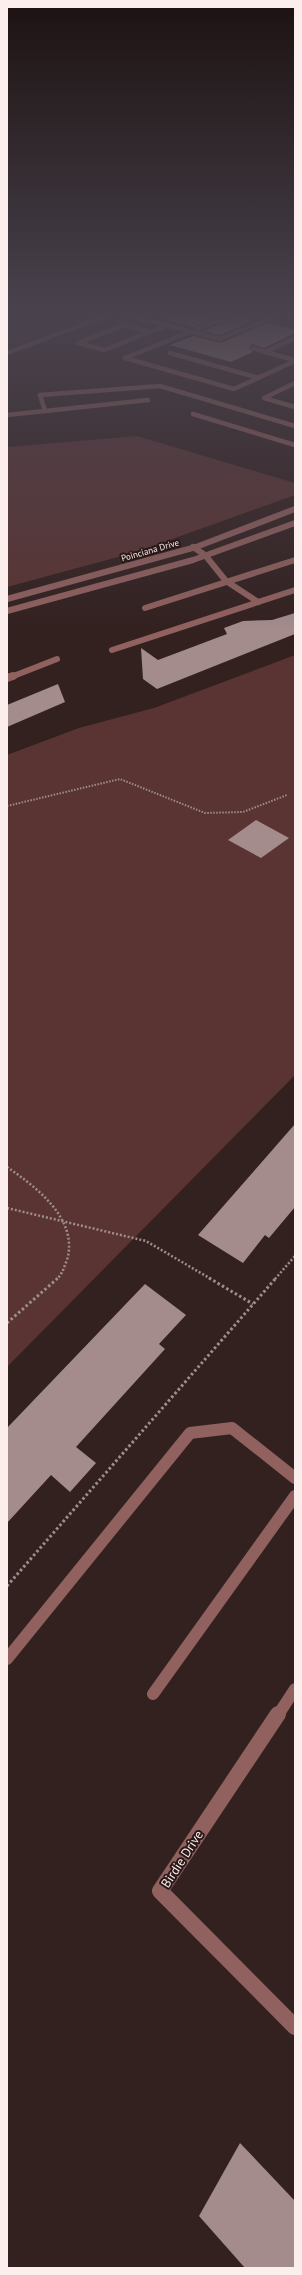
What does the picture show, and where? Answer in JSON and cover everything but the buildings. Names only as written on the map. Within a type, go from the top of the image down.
[{"type":"street","points":[[207,418],[295,445]]},
{"type":"street","points":[[269,418],[295,426]]},
{"type":"street","points":[[280,426],[285,423]]},
{"type":"street","points":[[262,435],[268,432]]},
{"type":"street","name":"Poinciana Drive","points":[[7,599],[193,548],[250,528],[295,509]]},
{"type":"street","name":"Poinciana Drive","points":[[7,611],[205,555],[295,523]]},
{"type":"street","points":[[193,548],[205,555],[226,581],[258,602]]},
{"type":"street","points":[[145,608],[295,560]]},
{"type":"street","points":[[112,650],[295,590]]},
{"type":"street","points":[[7,678],[56,659]]},
{"type":"street","points":[[7,1659],[190,1433],[232,1428],[295,1478]]},
{"type":"street","points":[[153,1694],[295,1496]]},
{"type":"street","name":"Birdie Drive","points":[[295,1689],[160,1891],[295,2027]]},
{"type":"path","points":[[7,806],[120,779],[205,813],[243,812],[287,795]]},
{"type":"path","points":[[7,1167],[32,1184],[55,1207],[67,1232],[68,1253],[63,1273],[7,1323]]},
{"type":"path","points":[[7,1208],[146,1241],[253,1304]]},
{"type":"path","points":[[7,1586],[295,1256]]},
{"type":"shaded area","points":[[137,436],[295,483],[295,495],[133,553],[7,587],[7,447]]},
{"type":"shaded area","points":[[295,655],[295,1075],[7,1367],[7,755],[79,728],[154,708]]}]
